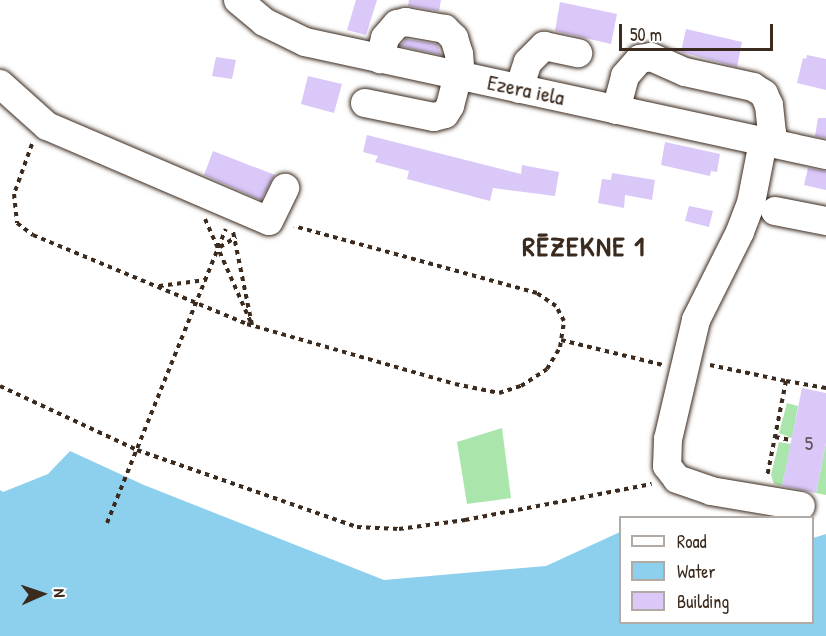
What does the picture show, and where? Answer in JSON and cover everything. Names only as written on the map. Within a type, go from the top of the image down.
[{"type":"street","name":"Ezera iela","points":[[238,0],[281,33],[305,42],[826,155]]},
{"type":"street","points":[[365,103],[434,117],[445,114],[450,106],[459,54],[454,38],[445,29],[406,22],[397,24],[385,38],[380,58]]},
{"type":"street","points":[[519,89],[528,62],[544,46],[578,53]]},
{"type":"street","points":[[616,110],[625,76],[640,59],[651,57],[685,72],[753,87],[764,94],[769,105],[772,133],[766,143],[751,203],[740,232],[696,320],[695,373],[668,439],[667,466],[677,479],[711,491],[801,506]]},
{"type":"street","points":[[0,84],[47,126],[191,188],[233,212],[269,220],[285,188]]},
{"type":"street","points":[[775,211],[826,221]]},
{"type":"path","points":[[47,126],[33,140],[14,194],[17,223],[33,235],[252,325],[454,384],[499,393],[521,386],[547,369],[560,347],[564,321],[556,306],[537,293],[292,225]]},
{"type":"path","points":[[191,188],[252,325]]},
{"type":"path","points":[[107,523],[233,212]]},
{"type":"path","points":[[233,212],[252,325]]},
{"type":"path","points":[[156,286],[206,280]]},
{"type":"path","points":[[561,340],[695,373],[709,365],[826,388]]},
{"type":"path","points":[[764,488],[786,381]]},
{"type":"path","points":[[0,386],[137,450],[357,527],[399,529],[465,520],[677,479]]},
{"type":"path","points":[[775,437],[791,440]]},
{"type":"green space","points":[[787,403],[798,406],[792,438],[779,433]]},
{"type":"green space","points":[[502,428],[511,498],[467,504],[457,442]]},
{"type":"green space","points":[[779,442],[791,444],[782,486],[774,484],[771,475]]},
{"type":"green space","points":[[826,443],[826,495],[816,493]]},
{"type":"water","points":[[70,451],[144,485],[384,580],[546,566],[619,532],[619,624],[814,624],[814,538],[826,534],[826,636],[0,636],[0,490],[3,492],[48,474]]},
{"type":"building","points":[[356,0],[377,0],[366,35],[347,30]]},
{"type":"building","points":[[409,0],[441,0],[439,11],[408,6]]},
{"type":"building","points":[[560,2],[617,14],[611,44],[555,31]]},
{"type":"building","points":[[686,29],[742,42],[737,67],[681,52]]},
{"type":"building","points":[[406,39],[437,44],[441,55],[400,46]]},
{"type":"building","points":[[807,55],[826,59],[826,90],[797,83],[803,58],[806,59]]},
{"type":"building","points":[[216,57],[236,60],[232,79],[212,76]]},
{"type":"building","points":[[308,76],[342,84],[334,113],[301,104]]},
{"type":"building","points":[[818,118],[826,118],[826,138],[815,136]]},
{"type":"building","points":[[367,135],[521,174],[522,165],[559,172],[555,196],[493,188],[490,201],[407,179],[409,171],[375,162],[378,156],[363,152]]},
{"type":"building","points":[[665,142],[720,154],[717,172],[711,171],[710,176],[661,165]]},
{"type":"building","points":[[213,151],[275,175],[261,200],[204,175]]},
{"type":"building","points":[[808,168],[826,171],[826,190],[804,185]]},
{"type":"building","points":[[612,173],[655,180],[652,200],[625,195],[624,208],[598,203],[602,179],[611,180]]},
{"type":"building","points":[[689,206],[713,211],[709,227],[685,221]]},
{"type":"building","points":[[802,388],[826,393],[826,443],[816,493],[782,486]]},
{"type":"district","name":"RĒZEKNE 1","points":[[584,246]]}]
